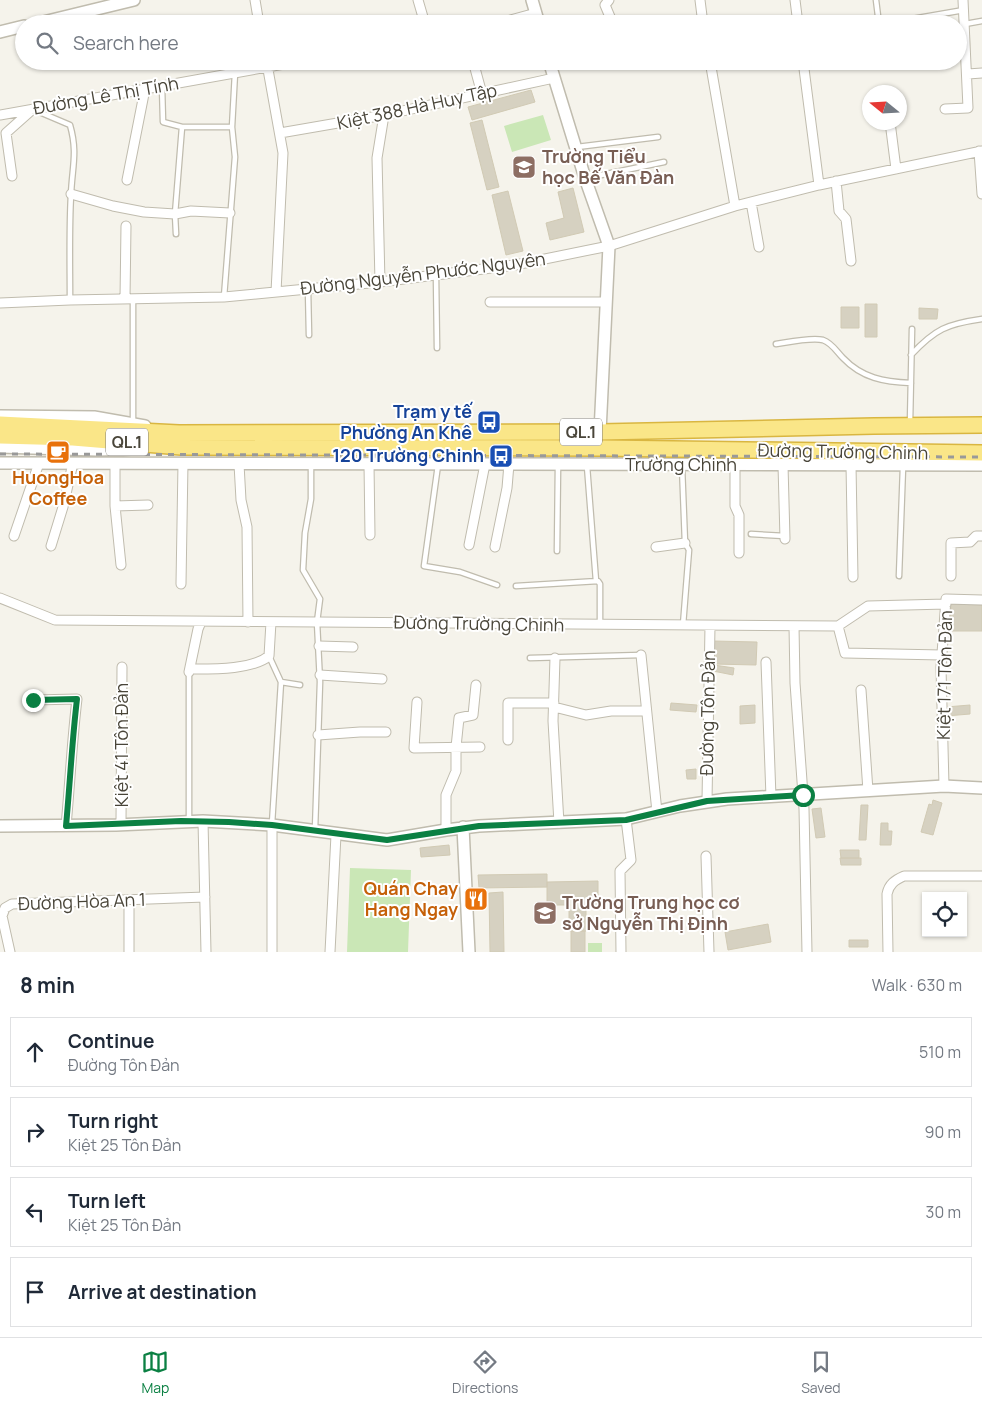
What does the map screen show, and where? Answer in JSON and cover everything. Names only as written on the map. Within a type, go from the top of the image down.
[{"type":"highway","name":"QL.1","points":[[0,424],[74,432]]},
{"type":"highway","name":"Đường Trường Chinh","points":[[180,440],[982,425]]},
{"type":"highway","points":[[907,459],[910,426]]},
{"type":"highway","name":"Đường Trường Chinh","points":[[74,432],[180,440],[601,448],[907,459],[982,453]]},
{"type":"highway","name":"QL.1","points":[[0,436],[74,432]]},
{"type":"street","points":[[72,15],[134,0]]},
{"type":"street","points":[[255,0],[258,15]]},
{"type":"street","points":[[418,0],[422,15]]},
{"type":"street","points":[[532,0],[536,15]]},
{"type":"street","points":[[609,0],[605,5],[609,15]]},
{"type":"street","points":[[700,0],[702,15]]},
{"type":"street","points":[[795,0],[797,15]]},
{"type":"street","points":[[963,0],[964,15]]},
{"type":"street","points":[[0,32],[15,28]]},
{"type":"street","points":[[945,110],[968,108],[967,57]]},
{"type":"street","name":"Đường Lê Thị Tính","points":[[0,115],[246,70]]},
{"type":"street","points":[[268,70],[283,153],[276,292]]},
{"type":"street","points":[[475,70],[482,94]]},
{"type":"street","points":[[552,70],[609,246],[600,432]]},
{"type":"street","points":[[712,70],[735,206]]},
{"type":"street","points":[[803,70],[818,185]]},
{"type":"street","points":[[968,74],[982,72]]},
{"type":"street","name":"Kiệt 388 Hà Huy Tập","points":[[280,133],[384,115],[554,78]]},
{"type":"street","points":[[127,180],[145,89]]},
{"type":"street","points":[[12,176],[6,133],[33,109]]},
{"type":"street","points":[[380,282],[377,158],[384,115]]},
{"type":"street","points":[[891,130],[896,169]]},
{"type":"street","name":"Đường Nguyễn Phước Nguyên","points":[[0,303],[224,296],[380,282],[515,265],[609,246],[735,206],[818,185],[980,151],[982,194]]},
{"type":"street","points":[[836,181],[839,211],[846,219],[851,261]]},
{"type":"street","points":[[71,194],[113,206],[144,212],[175,214],[191,211],[230,213]]},
{"type":"street","points":[[751,202],[759,247]]},
{"type":"street","points":[[126,226],[129,299]]},
{"type":"street","points":[[490,302],[606,302]]},
{"type":"street","points":[[0,416],[94,416],[133,423],[180,440]]},
{"type":"street","points":[[0,447],[96,450],[180,440]]},
{"type":"street","name":"Trường Chinh","points":[[589,465],[851,465],[907,459],[982,465]]},
{"type":"street","points":[[51,546],[63,506],[72,462]]},
{"type":"street","points":[[0,463],[589,465]]},
{"type":"street","points":[[14,536],[39,463]]},
{"type":"street","points":[[115,463],[115,506],[121,565]]},
{"type":"street","points":[[181,584],[183,464]]},
{"type":"street","points":[[239,464],[241,500],[247,527],[248,622]]},
{"type":"street","points":[[369,464],[370,535]]},
{"type":"street","points":[[469,545],[485,464]]},
{"type":"street","points":[[494,547],[507,488],[509,464]]},
{"type":"street","points":[[735,465],[735,506],[739,515],[739,553]]},
{"type":"street","points":[[783,465],[785,538]]},
{"type":"street","points":[[851,465],[853,577]]},
{"type":"street","points":[[115,506],[148,505]]},
{"type":"street","points":[[951,576],[951,543],[970,542],[976,536],[982,536]]},
{"type":"street","points":[[656,547],[685,543]]},
{"type":"street","name":"Đường Trường Chinh","points":[[0,598],[55,620],[838,626]]},
{"type":"street","name":"Kiệt 171 Tôn Đản","points":[[944,786],[942,655],[946,599],[982,600]]},
{"type":"street","points":[[942,655],[845,653],[838,626],[868,606],[946,604]]},
{"type":"street","points":[[201,622],[190,671],[261,663],[269,656],[271,622]]},
{"type":"street","name":"Đường Tôn Đản","points":[[707,801],[710,626]]},
{"type":"street","points":[[794,626],[795,683],[803,795],[807,952]]},
{"type":"street","points":[[319,646],[353,647]]},
{"type":"street","points":[[641,655],[657,812]]},
{"type":"street","points":[[555,658],[554,705],[559,823]]},
{"type":"street","points":[[766,662],[770,797]]},
{"type":"street","name":"Kiệt 41 Tôn Đản","points":[[121,824],[122,666]]},
{"type":"street","points":[[320,675],[382,679]]},
{"type":"street","points":[[446,830],[446,796],[456,771],[459,718],[473,715],[476,685]]},
{"type":"street","points":[[861,690],[868,791]]},
{"type":"street","points":[[33,700],[77,699],[66,826]]},
{"type":"street","points":[[417,702],[414,748],[480,747]]},
{"type":"street","points":[[508,740],[508,703],[554,705],[586,715],[611,711],[646,711]]},
{"type":"street","points":[[318,735],[386,732]]},
{"type":"street","name":"Đường Tôn Đản","points":[[0,826],[66,826],[203,821],[272,825],[336,835],[387,840],[463,827],[626,820],[707,801],[944,786],[982,788]]},
{"type":"street","points":[[621,952],[620,871],[631,860],[626,820]]},
{"type":"street","points":[[203,821],[206,952]]},
{"type":"street","points":[[272,825],[272,952]]},
{"type":"street","points":[[463,827],[469,952]]},
{"type":"street","points":[[330,952],[336,835]]},
{"type":"street","points":[[706,856],[709,952]]},
{"type":"street","points":[[888,952],[887,894],[889,887],[894,881],[904,876],[982,876]]},
{"type":"street","name":"Đường Hòa An 1","points":[[10,952],[2,916],[5,908],[8,906],[17,904],[205,897]]},
{"type":"street","points":[[129,901],[129,952]]},
{"type":"lane","points":[[876,0],[878,15]]},
{"type":"lane","points":[[935,15],[964,10]]},
{"type":"lane","points":[[967,24],[982,21]]},
{"type":"lane","points":[[224,296],[235,157],[232,126],[235,73]]},
{"type":"lane","points":[[162,86],[163,122],[182,127],[232,126]]},
{"type":"lane","points":[[33,109],[70,126],[75,143],[71,194],[70,300]]},
{"type":"lane","points":[[176,234],[175,214],[182,127]]},
{"type":"lane","points":[[576,147],[658,137]]},
{"type":"lane","points":[[586,178],[664,162]]},
{"type":"lane","points":[[436,275],[437,348]]},
{"type":"lane","points":[[308,288],[309,335]]},
{"type":"lane","points":[[129,299],[133,423]]},
{"type":"lane","points":[[911,355],[924,340],[943,328],[982,319]]},
{"type":"lane","points":[[910,426],[912,329]]},
{"type":"lane","points":[[776,344],[817,339],[825,341],[831,344],[845,361],[868,377],[910,383]]},
{"type":"lane","points":[[899,576],[907,459]]},
{"type":"lane","points":[[311,464],[311,499],[305,533],[303,570],[320,599],[317,622],[320,675],[314,832]]},
{"type":"lane","points":[[439,464],[424,566],[460,572],[497,585]]},
{"type":"lane","points":[[557,551],[558,465]]},
{"type":"lane","points":[[589,465],[596,581],[600,584],[600,625]]},
{"type":"lane","points":[[682,465],[685,543],[689,550],[683,626]]},
{"type":"lane","points":[[751,534],[785,538]]},
{"type":"lane","points":[[516,586],[596,581]]},
{"type":"lane","points":[[530,658],[641,655]]},
{"type":"lane","points":[[269,656],[281,682],[272,825]]},
{"type":"lane","points":[[189,821],[190,671]]},
{"type":"lane","points":[[281,682],[300,685]]},
{"type":"green space","points":[[543,115],[551,140],[512,152],[504,126]]},
{"type":"green space","points":[[350,868],[411,870],[408,952],[347,952]]},
{"type":"green space","points":[[588,943],[602,943],[602,952],[588,952]]},
{"type":"building","points":[[531,90],[535,102],[472,120],[468,107]]},
{"type":"building","points":[[482,120],[499,187],[487,190],[470,123]]},
{"type":"building","points":[[573,188],[584,232],[550,240],[546,223],[564,218],[558,192]]},
{"type":"building","points":[[508,191],[523,251],[506,255],[492,195]]},
{"type":"building","points":[[865,304],[877,304],[877,337],[865,337]]},
{"type":"building","points":[[841,307],[859,307],[859,328],[841,328]]},
{"type":"building","points":[[919,308],[938,309],[937,319],[919,319]]},
{"type":"building","points":[[951,604],[982,605],[982,631],[950,631]]},
{"type":"building","points":[[713,641],[757,642],[756,665],[713,664]]},
{"type":"building","points":[[714,665],[734,668],[733,675],[713,671]]},
{"type":"building","points":[[671,703],[697,705],[696,712],[670,710]]},
{"type":"building","points":[[755,705],[755,723],[740,724],[740,706]]},
{"type":"building","points":[[970,705],[970,714],[946,716],[946,707]]},
{"type":"building","points":[[696,769],[696,779],[687,779],[686,770]]},
{"type":"building","points":[[933,800],[942,803],[933,835],[921,832],[929,804],[932,805]]},
{"type":"building","points":[[861,805],[868,805],[866,840],[859,840]]},
{"type":"building","points":[[821,808],[825,837],[816,838],[812,809]]},
{"type":"building","points":[[881,823],[888,823],[888,831],[892,831],[891,845],[880,845]]},
{"type":"building","points":[[449,845],[450,855],[421,857],[420,848]]},
{"type":"building","points":[[840,850],[859,850],[859,858],[841,858]]},
{"type":"building","points":[[840,858],[861,858],[861,865],[841,865]]},
{"type":"building","points":[[547,874],[547,887],[479,888],[478,875]]},
{"type":"building","points":[[598,881],[598,905],[547,905],[547,882]]},
{"type":"building","points":[[503,892],[504,952],[490,952],[489,893]]},
{"type":"building","points":[[569,905],[586,905],[586,931],[569,931]]},
{"type":"building","points":[[768,924],[771,942],[728,950],[725,932]]},
{"type":"building","points":[[571,931],[585,931],[585,952],[571,952]]},
{"type":"building","points":[[849,940],[868,940],[868,947],[849,947]]},
{"type":"railway","points":[[0,454],[982,457]]},
{"type":"place","name":"Trường Tiểu học Bế Văn Đàn","points":[[524,167]]},
{"type":"place","name":"Trạm y tế Phường An Khê","points":[[489,422]]},
{"type":"place","name":"HuongHoa Coffee","points":[[58,452]]},
{"type":"place","name":"120 Trường Chinh","points":[[501,456]]},
{"type":"place","name":"Quán Chay Hang Ngay","points":[[476,899]]},
{"type":"place","name":"Trường Trung học cơ sở Nguyễn Thị Định","points":[[545,913]]},
{"type":"route","points":[[33,700],[77,699],[66,826],[181,821],[229,822],[272,825],[336,835],[387,840],[479,826],[626,820],[707,801],[803,795]]}]
